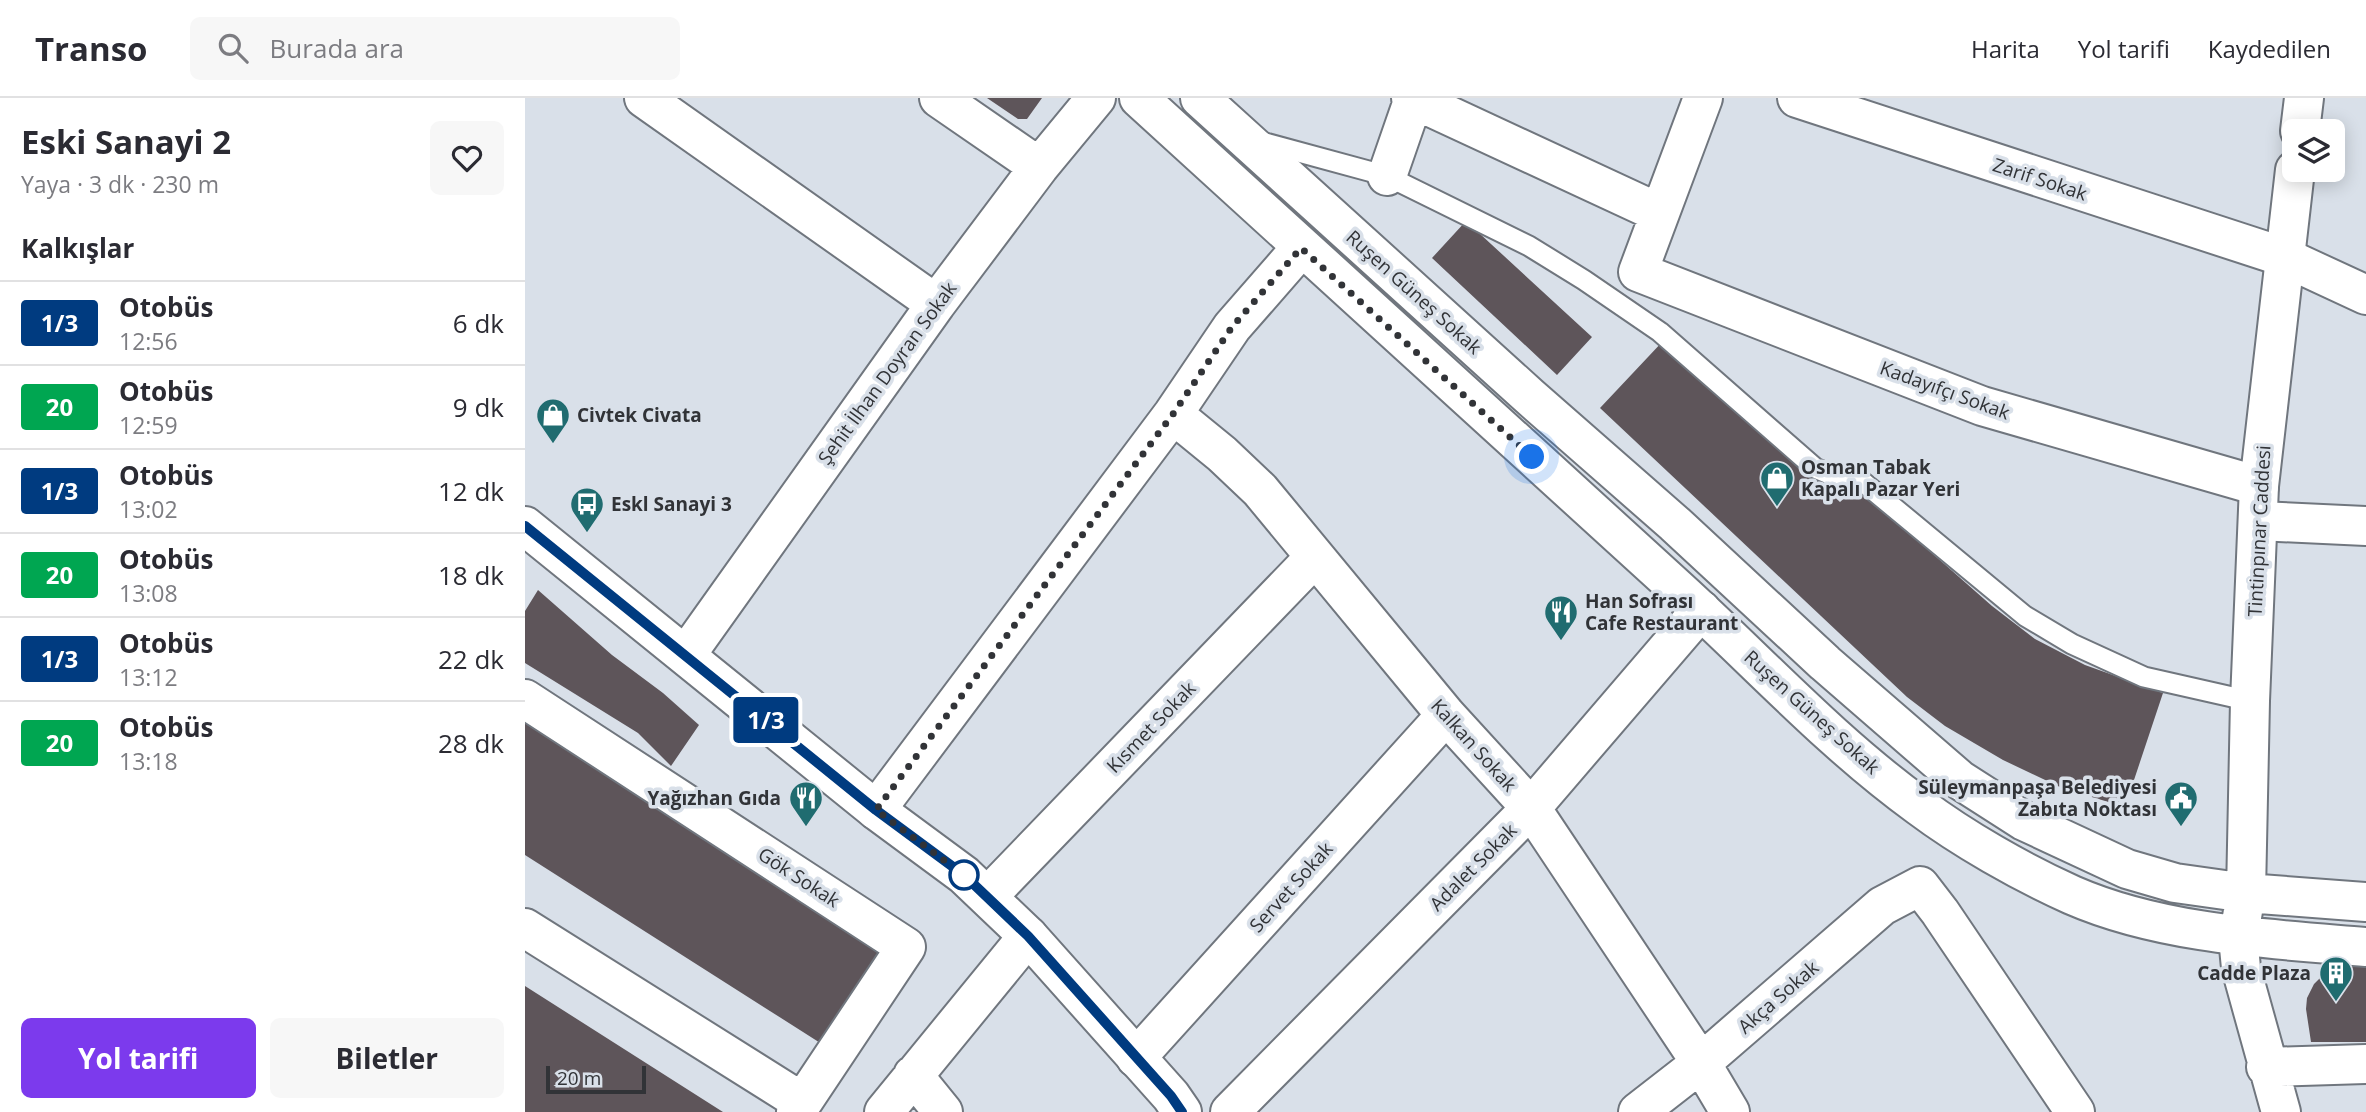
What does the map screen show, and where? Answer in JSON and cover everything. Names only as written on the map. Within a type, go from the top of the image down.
[{"type":"street","points":[[644,98],[936,304]]},
{"type":"street","points":[[939,98],[1039,167]]},
{"type":"street","name":"Şehit İlhan Doyran Sokak","points":[[686,655],[936,304],[1039,167],[1096,98]]},
{"type":"street","name":"Ruşen Güneş Sokak","points":[[1139,98],[1862,759],[1916,804],[1970,839],[2072,895],[2147,919],[2238,937],[2366,947]]},
{"type":"street","name":"Ruşen Güneş Sokak","points":[[1200,98],[1924,751],[1990,801],[2035,826],[2127,869],[2175,883],[2246,893],[2366,902]]},
{"type":"street","points":[[1387,176],[1413,98],[1659,214],[1703,98]]},
{"type":"street","name":"Zarif Sokak","points":[[1797,98],[2284,257],[2366,295]]},
{"type":"street","points":[[2301,119],[2304,98]]},
{"type":"street","name":"Tintinpınar Caddesi","points":[[2238,937],[2246,893],[2258,503],[2293,182]]},
{"type":"street","name":"Kadayıfçı Sokak","points":[[1659,214],[1638,272],[1982,406],[2258,503],[2366,526]]},
{"type":"street","points":[[876,810],[1173,414],[1232,327],[1301,248]]},
{"type":"street","name":"Kalkan Sokak","points":[[1173,414],[1261,490],[1446,715],[1531,808],[1701,1063],[1730,1112]]},
{"type":"street","points":[[525,526],[876,810],[988,896],[1028,936],[1171,1096],[1182,1112]]},
{"type":"street","name":"Kısmet Sokak","points":[[988,896],[1315,557]]},
{"type":"street","name":"Adalet Sokak","points":[[1230,1112],[1531,808],[1731,577]]},
{"type":"street","name":"Gök Sokak","points":[[525,699],[907,947],[799,1107]]},
{"type":"street","name":"Servet Sokak","points":[[1136,1058],[1446,715]]},
{"type":"street","name":"Akça Sokak","points":[[1638,1112],[1701,1063],[1882,906],[1920,886],[2075,1112]]},
{"type":"street","points":[[525,928],[799,1107]]},
{"type":"street","points":[[884,1112],[1028,936]]},
{"type":"street","points":[[2238,937],[2241,968],[2266,1067],[2281,1112]]},
{"type":"street","points":[[2266,1067],[2366,1064]]},
{"type":"street","points":[[913,1075],[943,1112]]},
{"type":"lane","points":[[1246,138],[1387,176],[1529,246],[1660,332],[1815,468],[1863,482],[2025,616],[2060,637],[2144,677],[2250,701]]},
{"type":"building","points":[[987,98],[1042,98],[1027,119],[1018,119]]},
{"type":"building","points":[[1466,221],[1592,337],[1557,375],[1432,258]]},
{"type":"building","points":[[1664,340],[1840,502],[1857,487],[1992,606],[2035,639],[2085,665],[2163,693],[2125,807],[2062,788],[2003,760],[1945,726],[1907,697],[1600,408]]},
{"type":"building","points":[[538,590],[612,655],[663,693],[699,725],[671,766],[638,733],[525,663],[525,611]]},
{"type":"building","points":[[525,720],[883,953],[825,1046],[525,855]]},
{"type":"building","name":"Cadde Plaza","points":[[2348,965],[2366,967],[2366,1042],[2311,1042],[2307,998],[2314,984],[2325,973]]},
{"type":"building","points":[[525,986],[723,1112],[525,1112]]},
{"type":"bus line","name":"1/3","points":[[525,526],[876,810],[988,896],[1028,936],[1171,1096],[1182,1112]]},
{"type":"place","name":"Civtek Civata","points":[[553,445]]},
{"type":"place","name":"Osman Tabak Kapalı Pazar Yeri","points":[[1777,508]]},
{"type":"place","name":"Eskl Sanayi 3","points":[[587,534]]},
{"type":"place","name":"Han Sofrası Cafe Restaurant","points":[[1561,642]]},
{"type":"place","name":"Yağızhan Gıda","points":[[806,828]]},
{"type":"place","name":"Süleymanpaşa Belediyesi Zabıta Noktası","points":[[2181,828]]},
{"type":"place","name":"Cadde Plaza","points":[[2336,1003]]},
{"type":"route","points":[[964,875],[876,810],[1173,414],[1232,327],[1301,248],[1532,457]]}]
